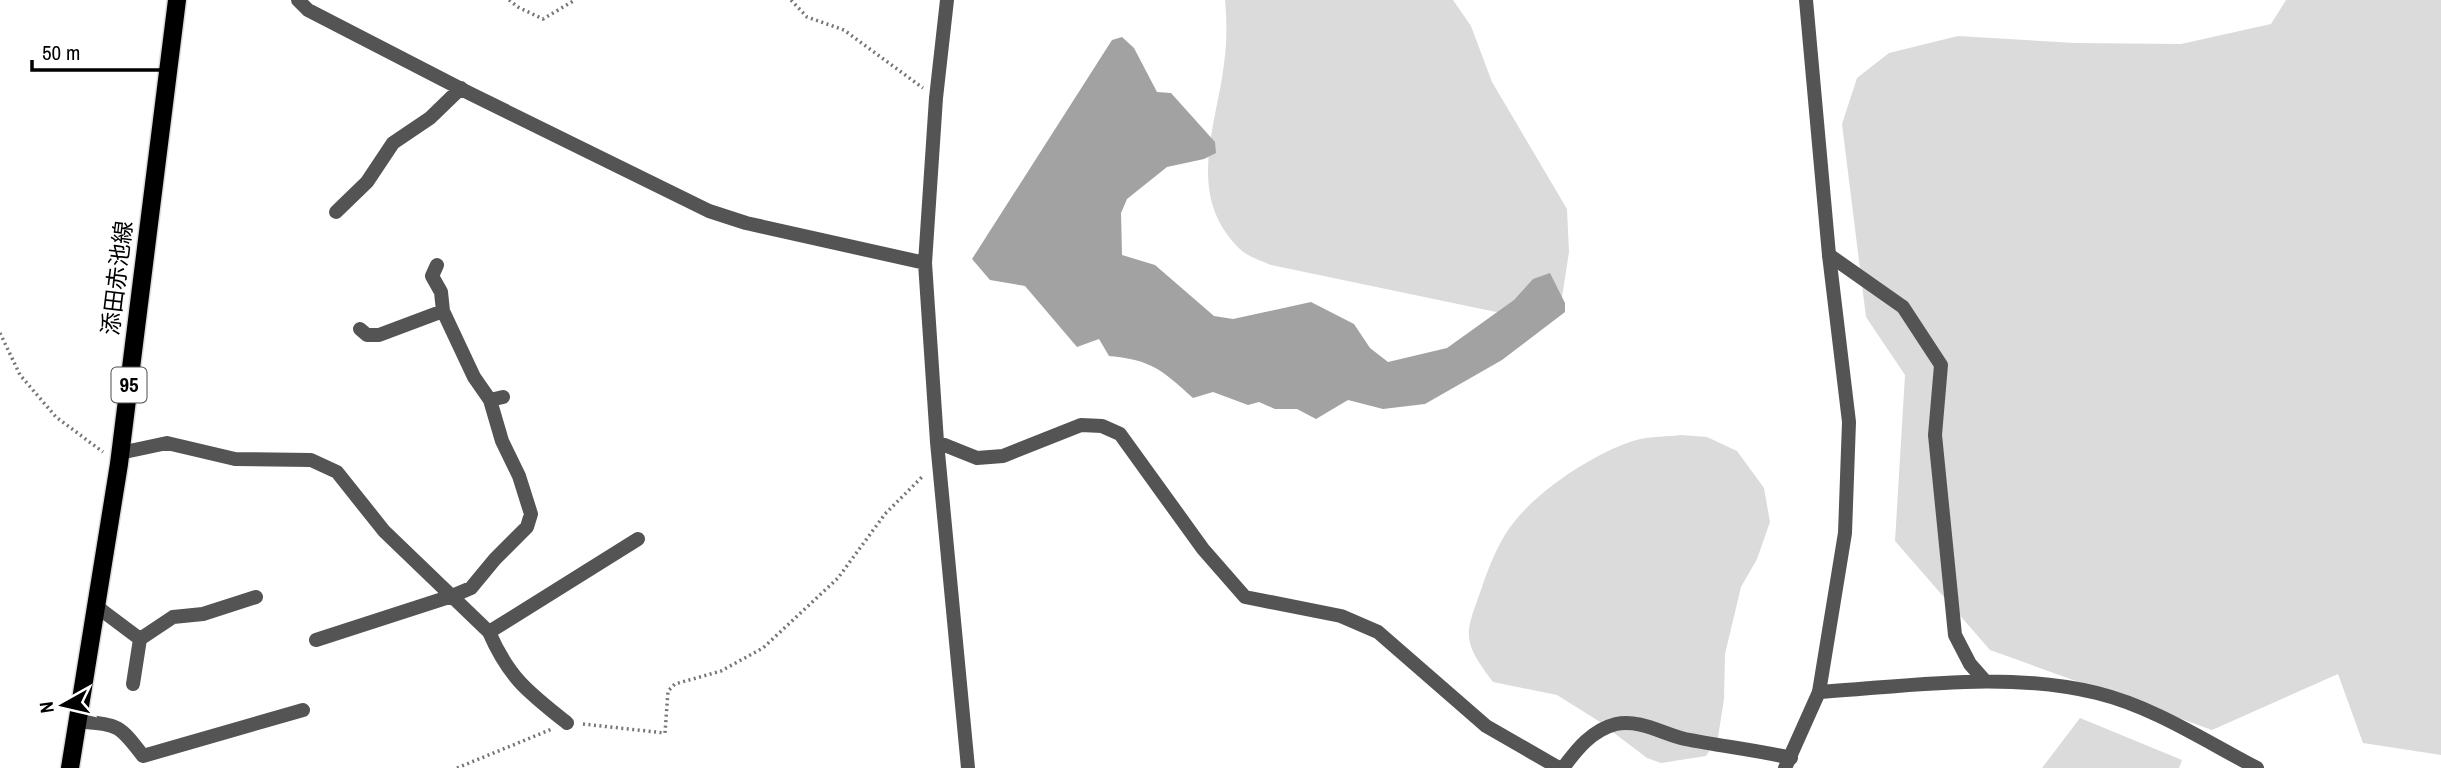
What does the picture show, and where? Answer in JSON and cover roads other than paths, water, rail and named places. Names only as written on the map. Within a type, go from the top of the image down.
[{"type":"main road","name":"添田赤池線","points":[[70,768],[119,458],[177,0]]},
{"type":"street","points":[[298,0],[309,10],[709,211],[746,223],[925,263]]},
{"type":"street","points":[[947,0],[936,98],[925,263],[937,442],[968,768]]},
{"type":"street","points":[[937,442],[977,458],[1003,456],[1082,425],[1102,425],[1120,434],[1203,549],[1245,597],[1341,616],[1378,632],[1486,726],[1561,768],[1579,746],[1617,724],[1640,724],[1683,738],[1788,763],[1819,692],[1845,533],[1849,422],[1829,255],[1806,0]]},
{"type":"street","points":[[336,212],[367,182],[393,143],[429,118],[461,88]]},
{"type":"street","points":[[1829,255],[1903,307],[1941,365],[1935,435],[1955,635],[1970,664],[1985,681]]},
{"type":"street","points":[[316,640],[452,596],[471,587],[527,527],[531,514],[519,476],[502,441],[497,399],[474,377],[443,311],[441,292],[432,276],[437,265]]},
{"type":"street","points":[[360,329],[367,335],[379,335],[443,311]]},
{"type":"street","points":[[119,458],[167,443],[235,459],[311,460],[337,472],[384,531],[489,632],[502,661],[526,691],[567,723]]},
{"type":"street","points":[[489,632],[638,539]]},
{"type":"street","points":[[133,684],[140,639],[173,617],[203,614],[256,597]]},
{"type":"street","points":[[96,606],[140,639]]},
{"type":"street","points":[[1819,692],[1985,681],[2049,684],[2098,694],[2151,712],[2257,768]]},
{"type":"street","points":[[77,721],[112,725],[126,733],[144,756],[303,710]]}]
